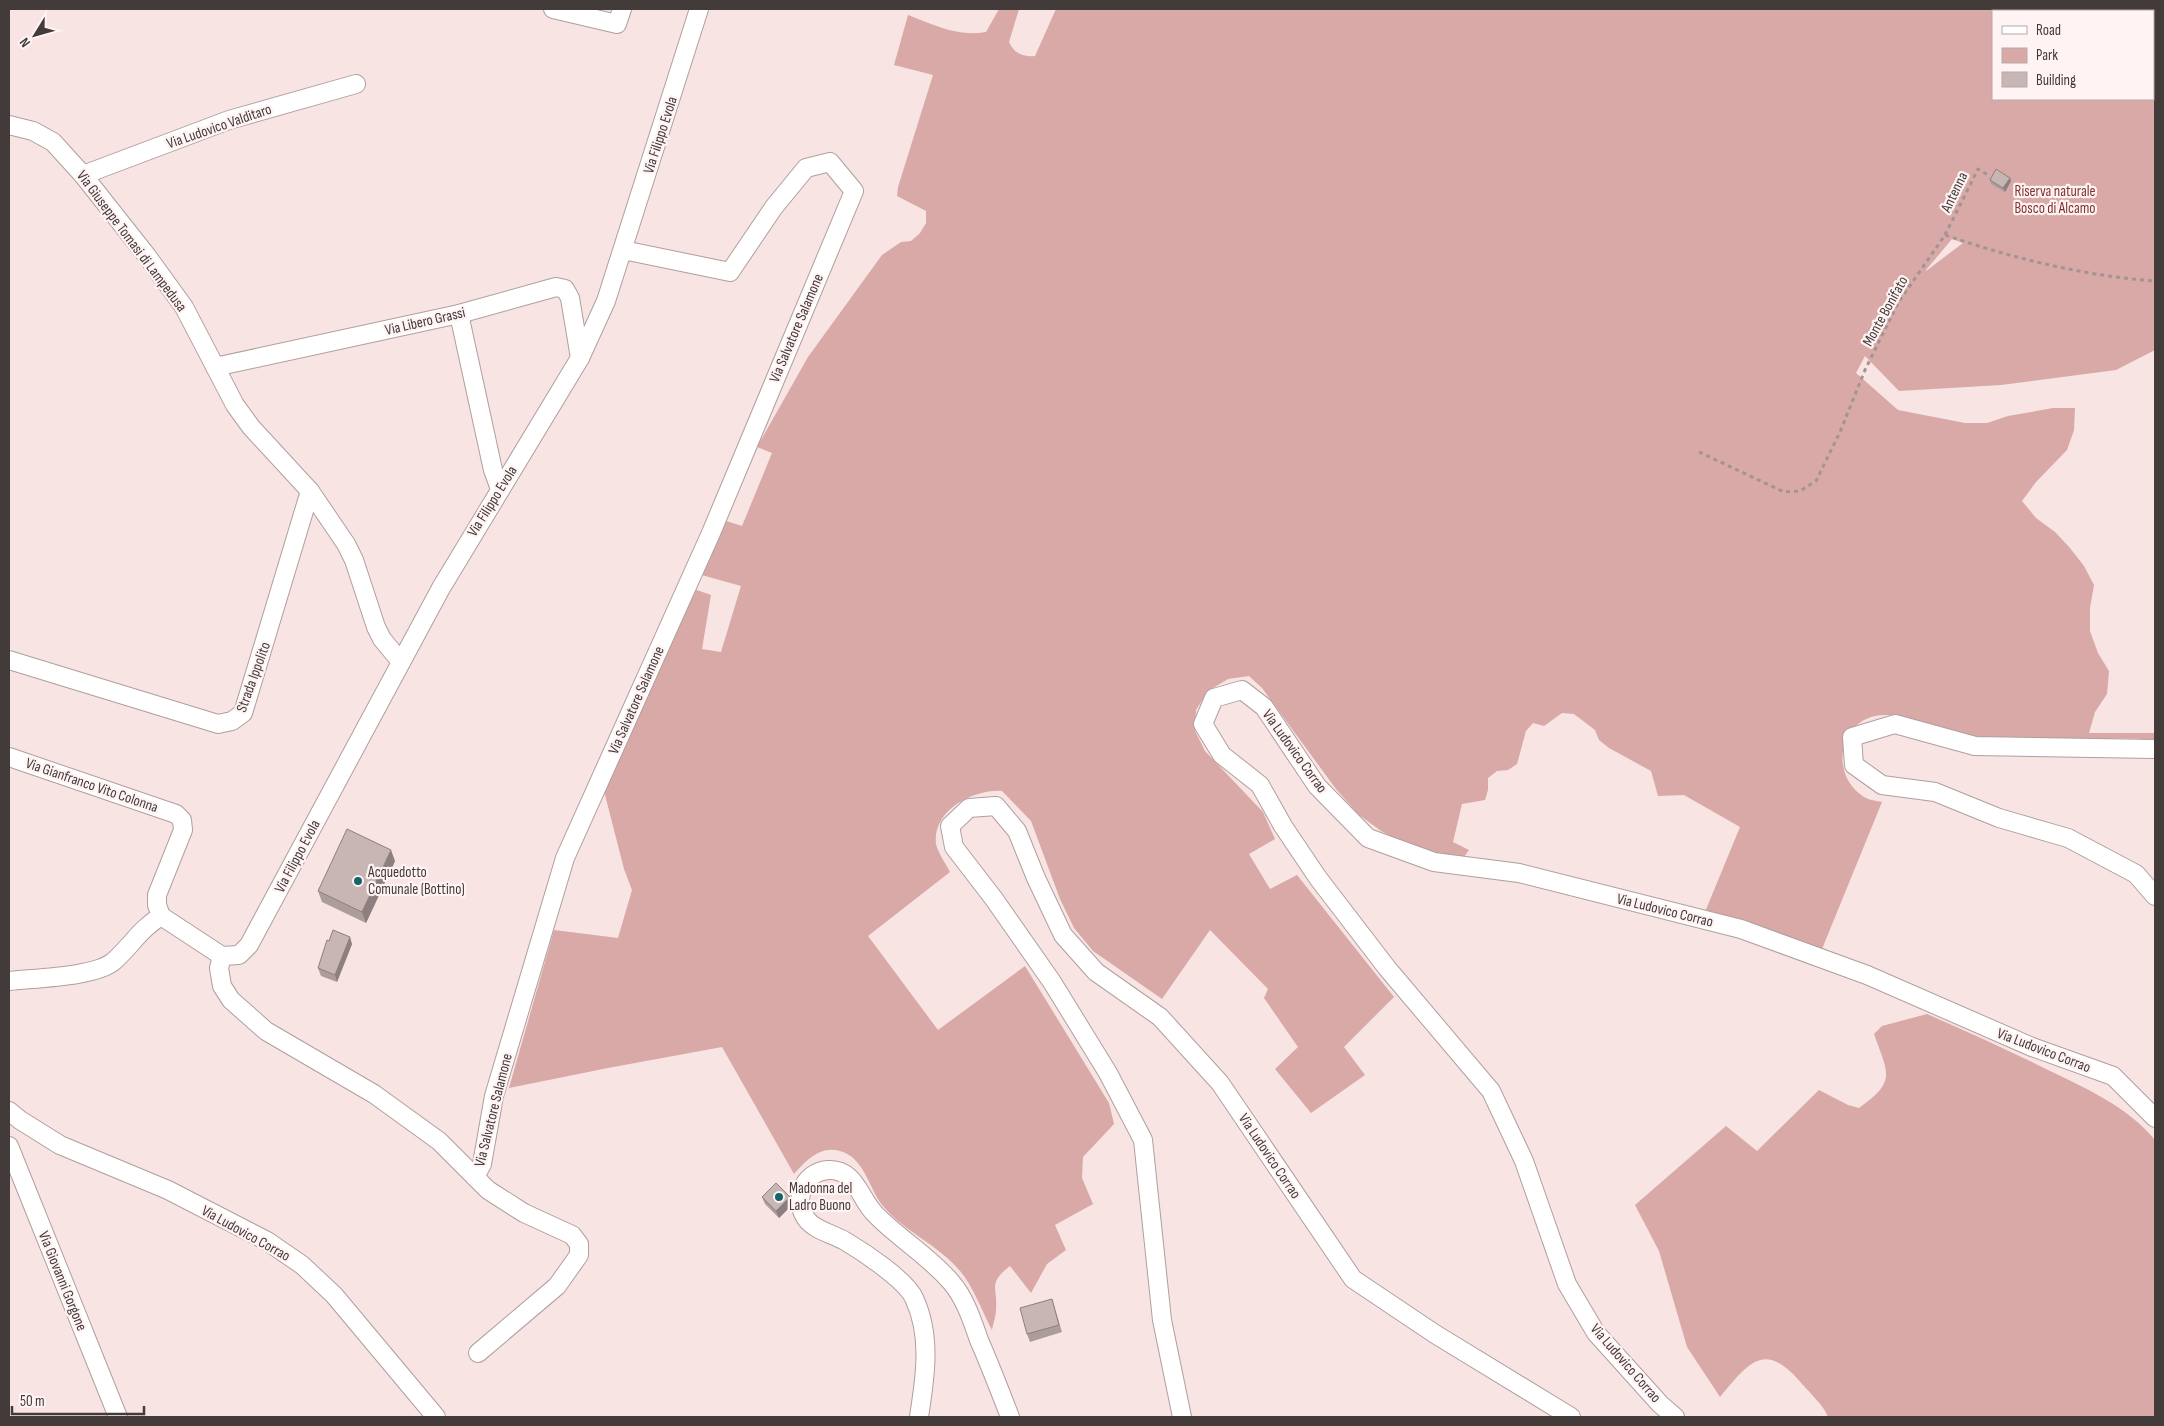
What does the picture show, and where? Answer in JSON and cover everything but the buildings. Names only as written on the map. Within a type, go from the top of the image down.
[{"type":"street","points":[[553,9],[618,24],[622,9]]},
{"type":"street","name":"Via Filippo Evola","points":[[222,956],[239,955],[250,945],[449,573],[580,358],[606,301],[699,9]]},
{"type":"street","name":"Via Ludovico Valditaro","points":[[83,175],[229,120],[356,84]]},
{"type":"street","name":"Via Giuseppe Tomasi di Lampedusa","points":[[9,126],[34,131],[53,142],[83,175],[147,256],[184,307],[235,406],[251,427],[310,491],[346,544],[354,560],[376,627],[382,639],[401,662]]},
{"type":"street","name":"Via Salvatore Salamone","points":[[222,956],[219,968],[222,986],[231,1000],[259,1025],[266,1031],[374,1094],[439,1141],[475,1177],[482,1164],[494,1096],[565,858],[711,533],[854,191],[830,162],[806,168],[774,208],[730,272],[623,250]]},
{"type":"street","name":"Via Libero Grassi","points":[[215,367],[459,314],[556,287],[565,289],[570,298],[580,358]]},
{"type":"street","points":[[459,314],[492,470],[500,489]]},
{"type":"street","name":"Strada Ippolito","points":[[9,660],[218,724],[232,721],[243,713],[310,491]]},
{"type":"street","name":"Via Ludovico Corrao","points":[[1675,1417],[1660,1404],[1596,1333],[1567,1284],[1524,1161],[1491,1091],[1387,968],[1318,878],[1283,826],[1260,785],[1222,755],[1203,724],[1214,698],[1242,690],[1264,707],[1318,786],[1368,838],[1434,862],[1519,873],[1750,932],[1867,975],[2032,1047],[2113,1076],[2155,1118]]},
{"type":"street","points":[[2155,749],[1975,746],[1895,724],[1852,737],[1854,765],[1882,785],[1936,792],[1999,818],[2068,838],[2136,874],[2155,896]]},
{"type":"street","name":"Via Gianfranco Vito Colonna","points":[[9,757],[176,814],[182,820],[183,830],[157,895],[157,905],[162,916]]},
{"type":"street","name":"Via Ludovico Corrao","points":[[1182,1417],[1162,1320],[1143,1140],[1108,1073],[1052,982],[954,846],[950,826],[969,808],[996,806],[1017,831],[1036,878],[1063,935],[1096,972],[1160,1017],[1220,1083],[1353,1278],[1435,1334],[1571,1417]]},
{"type":"street","points":[[9,981],[97,971],[114,962],[146,926],[162,916],[222,956]]},
{"type":"street","name":"Via Ludovico Corrao","points":[[9,1111],[20,1120],[60,1144],[168,1190],[266,1242],[302,1265],[334,1295],[436,1417]]},
{"type":"street","name":"Via Giovanni Gorgone","points":[[9,1146],[118,1417]]},
{"type":"street","points":[[919,1417],[926,1375],[924,1327],[914,1297],[897,1278],[845,1241],[810,1222],[803,1214],[800,1194],[804,1184],[811,1176],[820,1171],[840,1172],[849,1177],[874,1214],[915,1247],[952,1283],[968,1309],[1010,1417]]},
{"type":"street","points":[[475,1177],[488,1190],[524,1213],[572,1235],[579,1244],[579,1255],[557,1286],[478,1353]]},
{"type":"path","name":"Antenna","points":[[1945,235],[1978,169],[1988,174]]},
{"type":"path","points":[[1945,235],[1995,252],[2118,278],[2155,281]]},
{"type":"path","name":"Monte Bonifato","points":[[1699,452],[1784,492],[1800,491],[1816,481],[1840,432],[1865,370],[1898,303],[1945,235]]},
{"type":"green space","name":"Riserva naturale Bosco di Alcamo","points":[[999,9],[1019,9],[1009,42],[1016,52],[1035,56],[1056,9],[2155,9],[2155,350],[2116,370],[2001,385],[1899,391],[1865,356],[1856,373],[1898,410],[1965,423],[1987,423],[2008,416],[2053,408],[2075,408],[2074,430],[2067,450],[2036,482],[2022,501],[2036,518],[2055,532],[2070,548],[2084,566],[2094,585],[2090,608],[2090,631],[2098,653],[2109,671],[2107,694],[2095,712],[2089,733],[2155,733],[2155,741],[2135,739],[1982,737],[1943,731],[1890,715],[1872,717],[1859,723],[1850,733],[1844,746],[1845,774],[1852,786],[1864,797],[1882,802],[1822,949],[1804,947],[1705,912],[1740,827],[1684,795],[1658,796],[1651,771],[1609,748],[1599,740],[1595,730],[1574,714],[1562,713],[1544,726],[1533,723],[1526,731],[1517,764],[1508,770],[1497,771],[1488,778],[1488,790],[1485,800],[1462,804],[1453,842],[1469,850],[1464,857],[1452,860],[1411,847],[1381,831],[1358,814],[1336,789],[1262,688],[1249,676],[1228,679],[1208,691],[1196,710],[1195,731],[1205,751],[1263,812],[1275,839],[1249,854],[1270,889],[1297,875],[1394,997],[1344,1047],[1365,1075],[1311,1113],[1275,1069],[1298,1047],[1264,998],[1268,989],[1210,930],[1162,999],[1093,951],[1074,928],[1060,899],[1031,821],[1002,791],[991,791],[968,798],[948,812],[941,821],[937,832],[936,844],[950,872],[868,936],[938,1030],[1025,966],[1109,1103],[1114,1124],[1083,1157],[1082,1178],[1093,1204],[1055,1225],[1066,1250],[1047,1264],[1031,1293],[1010,1266],[998,1277],[995,1286],[996,1312],[992,1330],[973,1291],[958,1268],[948,1258],[892,1216],[878,1199],[857,1161],[843,1152],[828,1150],[809,1159],[794,1174],[722,1047],[509,1088],[554,930],[618,938],[632,890],[624,869],[604,791],[691,588],[711,595],[702,649],[721,652],[741,586],[698,574],[723,520],[742,526],[772,453],[757,447],[808,357],[882,255],[901,242],[911,241],[920,233],[926,223],[926,211],[897,196],[898,187],[933,75],[894,65],[908,15],[937,26],[965,33],[986,32]],"holes":[[[1952,239],[1963,243],[1926,271]]]},
{"type":"green space","points":[[1927,1014],[2003,1048],[2106,1099],[2132,1117],[2155,1140],[2155,1417],[1828,1417],[1817,1400],[1789,1370],[1778,1362],[1768,1359],[1758,1360],[1749,1365],[1720,1397],[1687,1347],[1659,1251],[1635,1205],[1726,1126],[1757,1151],[1819,1090],[1848,1105],[1859,1108],[1879,1091],[1886,1076],[1883,1059],[1874,1034],[1882,1026]]},
{"type":"place","name":"Acquedotto Comunale (Bottino)","points":[[358,881]]},
{"type":"place","name":"Madonna del Ladro Buono","points":[[779,1197]]}]
